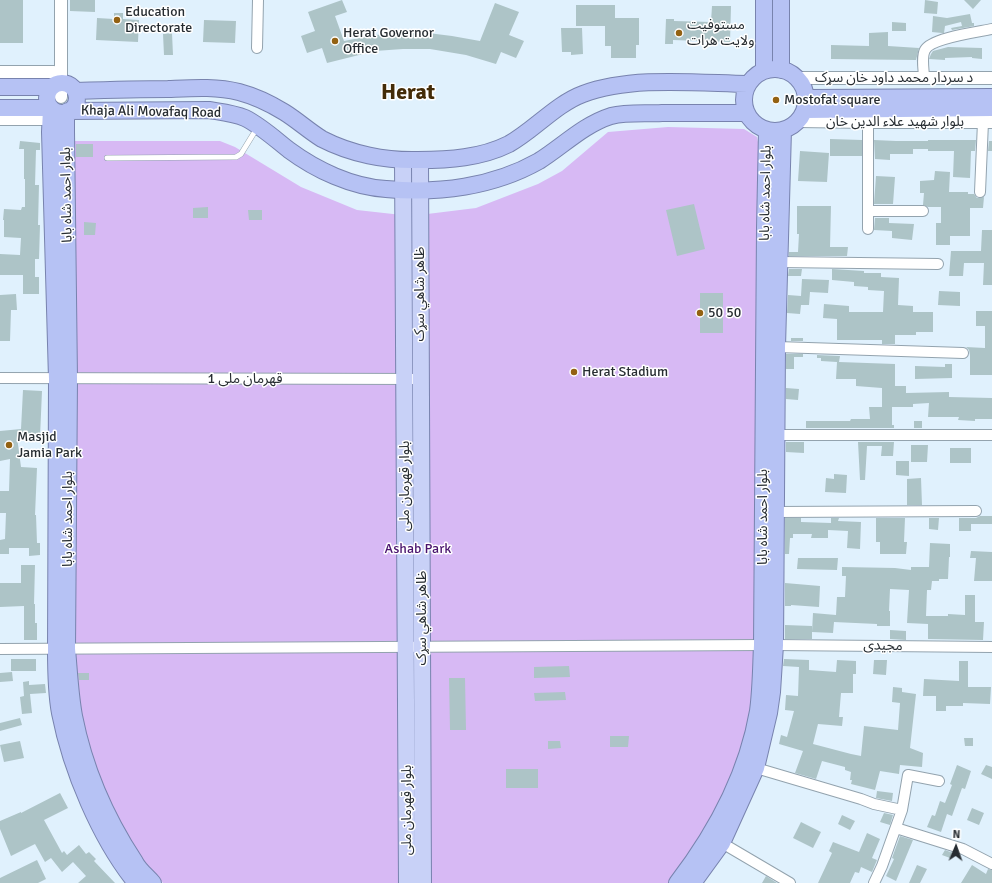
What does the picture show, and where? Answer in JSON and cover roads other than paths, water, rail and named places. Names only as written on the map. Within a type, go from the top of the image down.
[{"type":"highway","points":[[764,0],[764,71]]},
{"type":"highway","points":[[781,0],[781,70]]},
{"type":"highway","points":[[772,69],[781,70],[790,73],[797,78],[802,86],[803,110],[791,127],[775,130],[759,127],[752,121],[744,104],[748,84],[764,71],[772,69]]},
{"type":"highway","name":"Khaja Ali Movafaq Road","points":[[0,108],[61,99],[214,88],[239,92],[264,102],[284,112],[323,139],[351,150],[380,158],[403,160],[455,159],[483,154],[509,143],[581,95],[605,87],[645,82],[748,84]]},
{"type":"highway","name":"Khaja Ali Movafaq Road","points":[[0,87],[61,99],[209,110],[230,113],[244,118],[258,126],[290,151],[313,166],[337,177],[385,189],[403,190],[452,189],[482,183],[512,173],[539,160],[589,125],[612,116],[632,114],[747,113]]},
{"type":"highway","name":"د سردار محمد داود خان سړک","points":[[803,110],[992,97]]},
{"type":"highway","name":"بلوار احمد شاه بابا","points":[[61,99],[63,379],[61,649],[57,682],[60,712],[76,771],[104,834],[136,883]]},
{"type":"highway","points":[[803,110],[992,108]]},
{"type":"highway","name":"بلوار احمد شاه بابا","points":[[677,883],[693,863],[726,808],[732,794],[752,736],[758,712],[768,645],[776,512],[777,348],[780,262],[775,130]]},
{"type":"highway","name":"بلوار احمد شاه بابا","points":[[693,883],[722,843],[756,768],[769,713],[772,692],[768,645],[765,236],[775,130]]},
{"type":"highway","name":"بلوار احمد شاه بابا","points":[[61,649],[69,680],[74,716],[87,762],[106,813],[135,864],[153,883]]},
{"type":"main road","name":"بلوار قهرمان ملی","points":[[403,160],[407,883]]},
{"type":"main road","name":"ظاهر شاهي سړک","points":[[420,160],[423,883]]},
{"type":"street","points":[[61,0],[61,99]]},
{"type":"street","points":[[257,48],[258,0]]},
{"type":"street","points":[[924,78],[924,54],[925,50],[930,44],[939,40],[992,29]]},
{"type":"street","points":[[0,72],[61,99]]},
{"type":"street","name":"د سردار محمد داود خان سړک","points":[[797,78],[992,78]]},
{"type":"street","points":[[0,119],[61,99]]},
{"type":"street","name":"بلوار شهید علاء الدین خان","points":[[803,110],[868,122],[988,122]]},
{"type":"street","points":[[868,122],[868,229]]},
{"type":"street","points":[[980,192],[988,122]]},
{"type":"street","points":[[868,211],[924,211]]},
{"type":"street","points":[[780,262],[938,264]]},
{"type":"street","points":[[777,348],[963,353]]},
{"type":"street","name":"قهرمان ملی 1","points":[[0,378],[421,379]]},
{"type":"street","points":[[776,435],[992,436]]},
{"type":"street","points":[[776,512],[976,511]]},
{"type":"street","name":"مجیدی","points":[[0,649],[768,645],[992,647]]},
{"type":"street","points":[[756,768],[874,804],[902,810]]},
{"type":"street","points":[[874,883],[902,810],[908,775],[939,781]]},
{"type":"street","points":[[896,828],[963,849],[992,864]]},
{"type":"street","points":[[722,843],[790,883]]},
{"type":"lane","points":[[107,158],[236,157],[241,154],[258,126]]},
{"type":"place","name":"Education Directorate","points":[[117,20]]},
{"type":"place","name":"مستوفیت ولایت هرات","points":[[679,33]]},
{"type":"place","name":"Herat Governor Office","points":[[335,41]]},
{"type":"place","name":"Mostofat square","points":[[776,100]]},
{"type":"place","name":"50 50","points":[[700,313]]},
{"type":"place","name":"Herat Stadium","points":[[574,372]]},
{"type":"place","name":"Masjid Jamia Park","points":[[9,445]]},
{"type":"district","name":"Herat","points":[[408,93]]},
{"type":"park label","name":"Ashab Park","points":[[418,549]]}]
